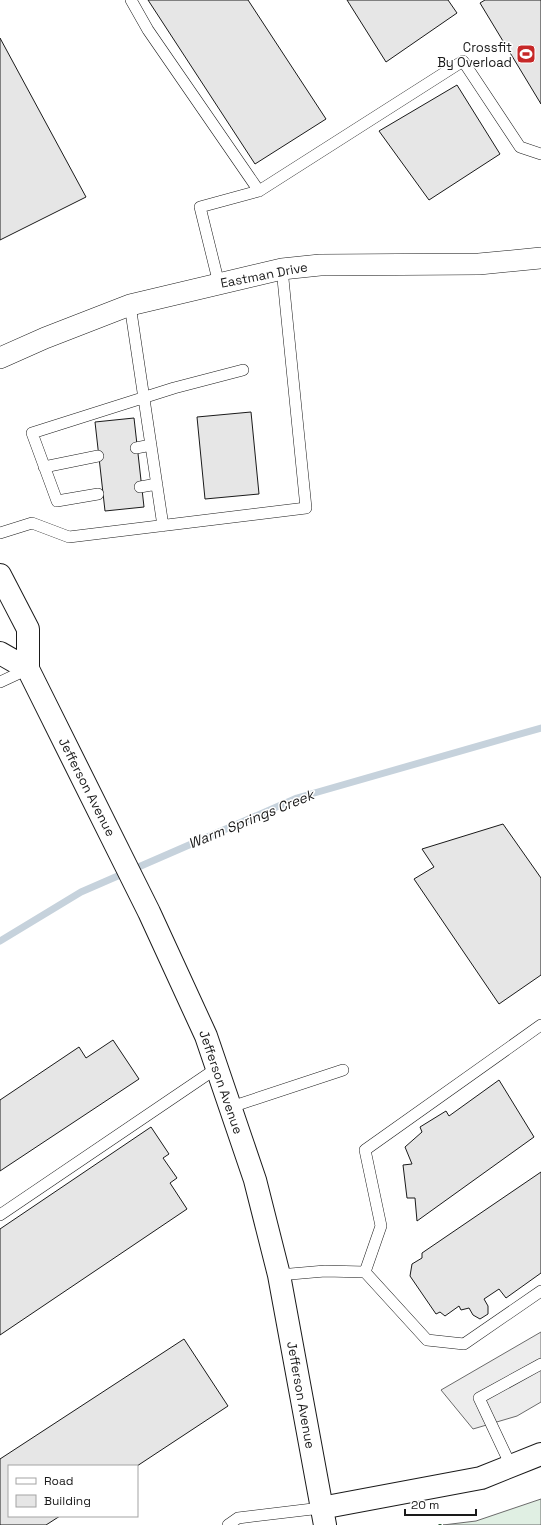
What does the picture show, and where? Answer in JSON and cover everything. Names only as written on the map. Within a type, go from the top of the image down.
[{"type":"main road","name":"Jefferson Avenue","points":[[0,575],[28,629],[28,669],[149,912],[206,1036],[231,1108],[255,1180],[279,1275],[323,1516]]},
{"type":"main road","points":[[0,653],[28,669]]},
{"type":"main road","points":[[323,1516],[481,1478],[541,1454]]},
{"type":"street","name":"Eastman Drive","points":[[0,358],[45,338],[130,305],[282,269],[320,265],[479,264],[541,258]]},
{"type":"lane","points":[[131,0],[148,30],[259,191]]},
{"type":"lane","points":[[219,284],[200,207],[259,191],[463,61],[520,147],[540,153]]},
{"type":"lane","points":[[0,533],[32,524],[69,537],[306,508],[282,269]]},
{"type":"lane","points":[[130,305],[163,526]]},
{"type":"lane","points":[[98,494],[57,501],[32,433],[174,388],[243,370]]},
{"type":"lane","points":[[136,448],[151,445]]},
{"type":"lane","points":[[44,467],[98,456]]},
{"type":"lane","points":[[140,487],[157,484]]},
{"type":"lane","points":[[0,682],[28,669]]},
{"type":"lane","points":[[365,1272],[381,1226],[364,1150],[541,1025]]},
{"type":"lane","points":[[0,1215],[217,1068]]},
{"type":"lane","points":[[231,1108],[343,1070]]},
{"type":"lane","points":[[279,1275],[325,1271],[365,1272],[427,1340],[464,1344],[541,1292]]},
{"type":"lane","points":[[511,1466],[479,1398],[541,1364]]},
{"type":"lane","points":[[228,1525],[238,1518],[323,1516]]},
{"type":"green space","points":[[541,1499],[541,1525],[443,1525],[476,1521]]},
{"type":"shaded area","points":[[541,1332],[541,1402],[517,1416],[473,1429],[441,1390]]},
{"type":"building","points":[[148,0],[248,0],[326,119],[255,164]]},
{"type":"building","points":[[347,0],[448,0],[457,13],[386,62]]},
{"type":"building","name":"Crossfit By Overload","points":[[485,0],[541,0],[541,104],[480,3]]},
{"type":"building","points":[[0,38],[86,197],[0,240]]},
{"type":"building","points":[[457,85],[500,154],[429,200],[379,131]]},
{"type":"building","points":[[251,412],[259,494],[205,499],[197,417]]},
{"type":"building","points":[[134,418],[144,507],[105,511],[95,422]]},
{"type":"building","points":[[503,824],[541,878],[541,975],[499,1004],[414,879],[434,867],[422,849]]},
{"type":"building","points":[[113,1040],[139,1079],[0,1171],[0,1100],[79,1047],[86,1058]]},
{"type":"building","points":[[499,1080],[534,1137],[417,1221],[415,1198],[407,1198],[403,1165],[412,1164],[405,1147],[422,1132],[420,1127],[446,1111],[449,1116]]},
{"type":"building","points":[[151,1127],[169,1154],[163,1158],[177,1178],[170,1183],[187,1209],[0,1335],[0,1229]]},
{"type":"building","points":[[541,1172],[541,1273],[506,1298],[499,1289],[484,1299],[488,1306],[488,1314],[480,1319],[473,1315],[469,1308],[461,1310],[459,1306],[445,1316],[440,1312],[436,1314],[410,1276],[412,1264],[422,1258],[422,1253]]},
{"type":"building","points":[[184,1339],[228,1406],[138,1465],[8,1465],[8,1517],[58,1517],[46,1525],[0,1525],[0,1459]]},
{"type":"waterway","name":"Warm Springs Creek","points":[[0,941],[81,892],[297,798],[541,728]]},
{"type":"place","name":"Crossfit By Overload","points":[[526,54]]}]
